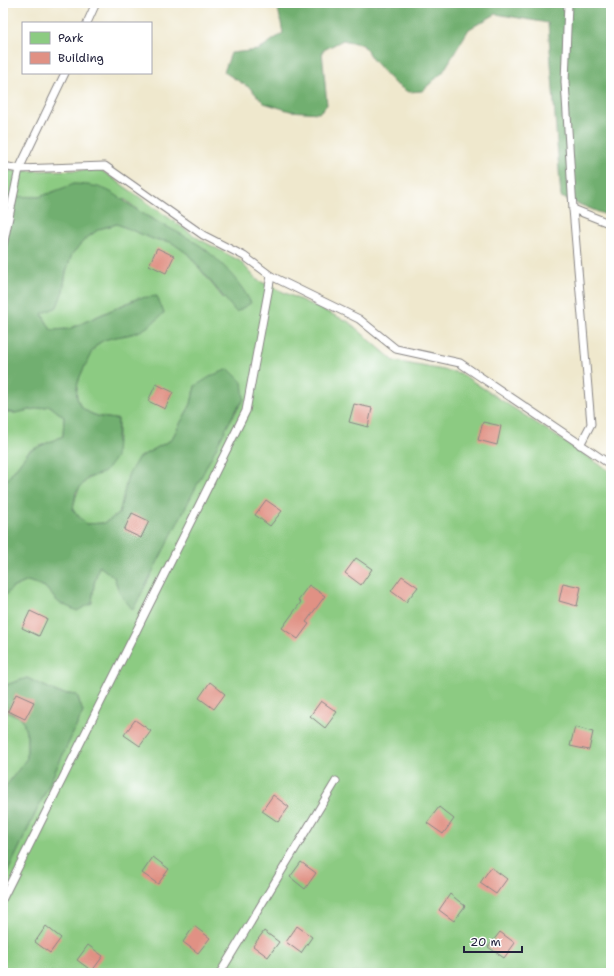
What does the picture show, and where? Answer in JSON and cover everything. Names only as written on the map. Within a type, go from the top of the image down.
[{"type":"lane","points":[[87,22],[96,3]]},
{"type":"lane","points":[[568,3],[565,82],[573,209],[591,424],[580,445]]},
{"type":"lane","points":[[3,246],[19,169],[65,74]]},
{"type":"lane","points":[[3,166],[19,169],[105,166],[203,235],[244,256],[271,276],[359,319],[396,349],[460,363],[611,465]]},
{"type":"lane","points":[[573,209],[611,224]]},
{"type":"lane","points":[[3,898],[246,411],[271,276]]},
{"type":"lane","points":[[220,973],[336,782]]},
{"type":"green space","points":[[277,3],[611,3],[611,217],[561,197],[548,23],[496,14],[469,29],[443,72],[422,91],[408,92],[394,83],[372,59],[363,45],[343,40],[322,51],[327,105],[319,113],[290,111],[264,103],[250,88],[224,72],[231,53],[258,50],[283,33]]},
{"type":"green space","points":[[101,170],[199,239],[240,261],[257,280],[349,322],[394,361],[460,373],[611,472],[611,973],[3,973],[3,882],[83,712],[77,695],[59,693],[27,678],[3,686],[3,598],[12,588],[28,581],[45,587],[58,602],[92,603],[94,584],[99,566],[114,577],[120,594],[244,399],[195,386],[191,404],[171,440],[138,458],[119,514],[104,523],[85,524],[73,510],[76,495],[79,489],[86,481],[105,471],[118,439],[118,419],[94,415],[86,411],[80,405],[77,398],[79,378],[87,360],[100,342],[113,337],[132,334],[138,298],[69,329],[51,330],[42,314],[63,291],[66,272],[72,254],[84,240],[99,229],[117,224],[153,239],[171,242],[188,254],[224,299],[230,274],[204,248],[140,212],[126,200],[57,192],[39,197],[3,196],[3,171]]},
{"type":"green space","points":[[74,184],[95,186],[117,195],[146,216],[182,235],[206,250],[232,275],[251,303],[236,312],[188,254],[171,242],[153,239],[117,224],[99,229],[84,240],[72,254],[66,272],[63,291],[57,307],[42,314],[51,330],[69,329],[139,298],[157,296],[164,313],[141,331],[106,339],[99,343],[91,353],[80,377],[77,388],[77,397],[85,410],[93,415],[104,418],[118,419],[116,457],[105,472],[88,478],[76,492],[73,510],[86,524],[104,523],[119,514],[128,475],[138,458],[171,440],[191,404],[195,386],[213,375],[229,369],[242,382],[244,399],[234,413],[133,610],[120,594],[114,577],[99,566],[94,584],[92,603],[77,611],[58,602],[45,587],[28,581],[12,588],[3,598],[3,485],[29,451],[63,436],[64,417],[50,406],[15,413],[3,411],[3,196],[39,197]]},
{"type":"green space","points":[[50,406],[64,417],[63,436],[29,451],[3,485],[3,411],[15,413]]},
{"type":"green space","points":[[27,678],[59,693],[77,695],[83,712],[3,882],[3,790],[27,758],[27,736],[22,718],[3,710],[3,686]]},
{"type":"green space","points":[[5,709],[22,718],[27,736],[27,759],[3,790],[3,710]]},
{"type":"building","points":[[157,248],[174,256],[166,273],[149,265]]},
{"type":"building","points":[[156,384],[173,392],[165,409],[148,401]]},
{"type":"building","points":[[354,404],[372,408],[368,427],[349,422]]},
{"type":"building","points":[[483,422],[501,426],[497,445],[478,440]]},
{"type":"building","points":[[266,500],[282,511],[270,526],[255,515]]},
{"type":"building","points":[[132,513],[149,521],[141,538],[124,530]]},
{"type":"building","points":[[356,558],[372,569],[361,585],[345,573]]},
{"type":"building","points":[[402,576],[418,587],[406,602],[391,591]]},
{"type":"building","points":[[563,583],[581,587],[577,606],[559,601]]},
{"type":"building","points":[[309,585],[325,596],[306,622],[309,624],[298,639],[282,628],[301,602],[298,600]]},
{"type":"building","points":[[30,611],[47,619],[39,636],[22,628]]},
{"type":"building","points":[[210,682],[225,694],[214,709],[199,698]]},
{"type":"building","points":[[16,694],[34,702],[25,719],[8,711]]},
{"type":"building","points":[[321,701],[337,712],[325,728],[310,716]]},
{"type":"building","points":[[135,720],[151,731],[140,746],[124,735]]},
{"type":"building","points":[[575,727],[593,732],[589,750],[570,746]]},
{"type":"building","points":[[273,795],[289,807],[278,822],[262,811]]},
{"type":"building","points":[[439,807],[454,819],[443,834],[427,823]]},
{"type":"building","points":[[153,857],[169,869],[158,884],[142,873]]},
{"type":"building","points":[[301,862],[316,873],[305,889],[290,877]]},
{"type":"building","points":[[491,867],[507,879],[496,894],[480,883]]},
{"type":"building","points":[[450,894],[465,906],[454,921],[439,910]]},
{"type":"building","points":[[46,926],[61,938],[50,953],[35,942]]},
{"type":"building","points":[[194,926],[210,938],[198,953],[183,942]]},
{"type":"building","points":[[297,926],[312,937],[301,953],[286,942]]},
{"type":"building","points":[[264,931],[279,942],[268,957],[253,946]]},
{"type":"building","points":[[500,932],[515,943],[504,958],[488,947]]},
{"type":"building","points":[[88,945],[103,956],[92,971],[77,960]]}]
